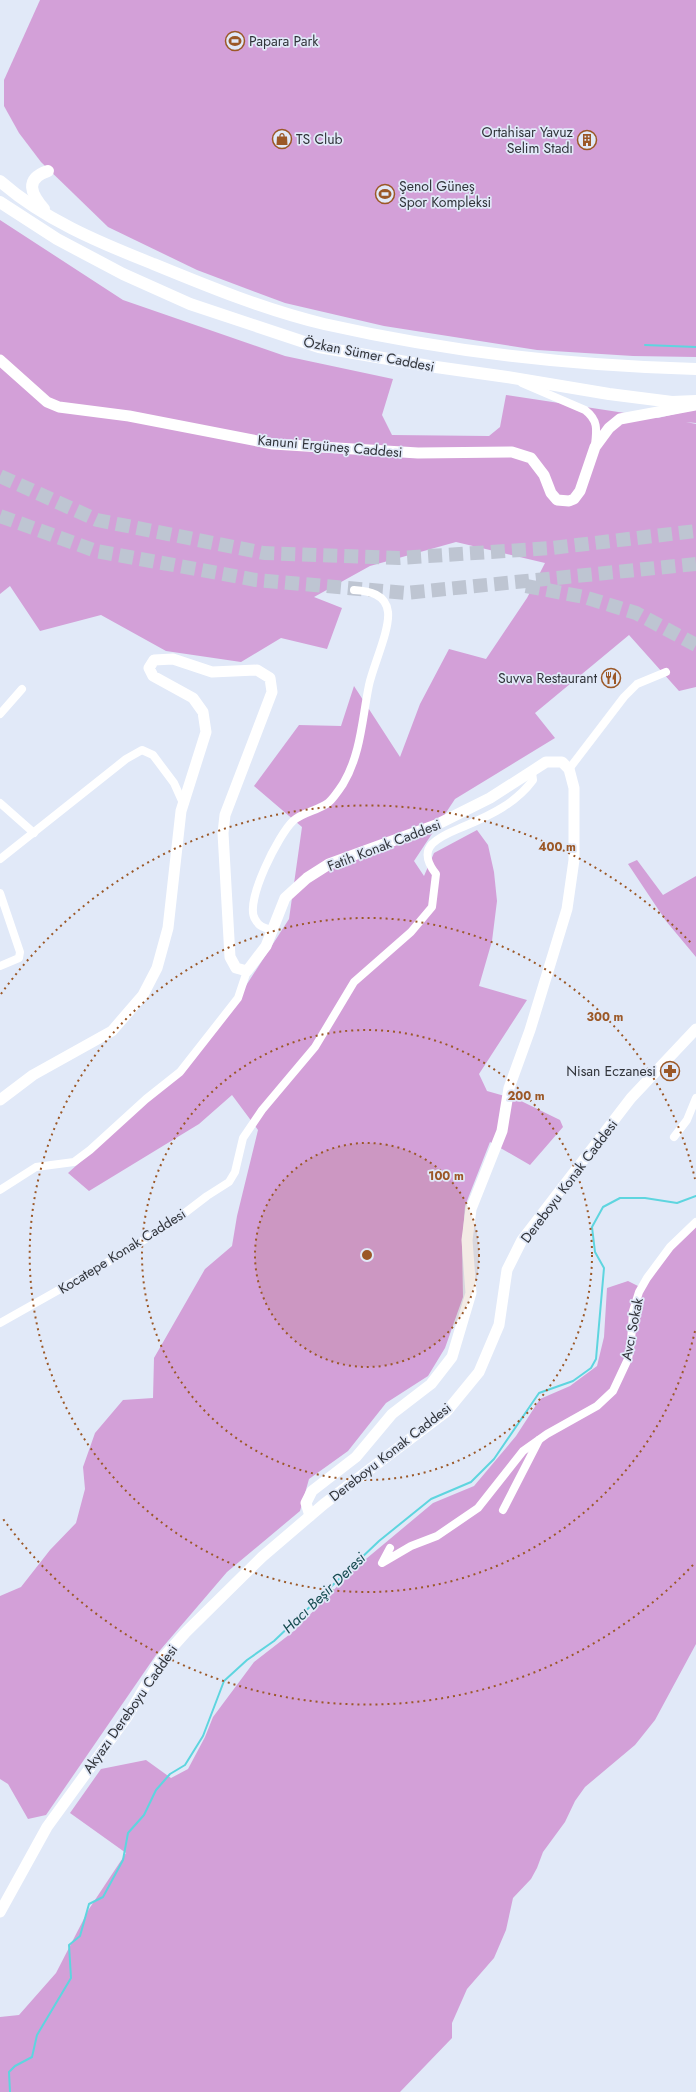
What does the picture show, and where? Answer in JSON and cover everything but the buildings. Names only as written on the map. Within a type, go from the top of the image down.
[{"type":"main road","points":[[48,171],[38,174],[31,188],[35,199],[48,214]]},
{"type":"main road","name":"Özkan Sümer Caddesi","points":[[0,181],[48,214],[91,239],[244,300],[324,323],[433,344],[532,358],[696,369]]},
{"type":"main road","name":"Özkan Sümer Caddesi","points":[[0,202],[57,239],[110,267],[190,304],[319,347],[429,366],[507,376],[609,394],[672,402],[696,401]]},
{"type":"main road","name":"Kanuni Ergüneş Caddesi","points":[[0,360],[47,402],[59,407],[129,416],[273,444],[418,453],[512,452],[523,454],[530,458],[539,467],[551,493],[557,500],[562,501],[574,499],[580,491],[595,447],[609,428],[620,419],[696,406]]},
{"type":"main road","points":[[0,1100],[33,1076],[112,1031],[143,995],[157,968],[166,935],[183,803],[206,732],[203,712],[193,698],[153,676],[149,668],[154,660],[172,659],[212,672],[257,670],[270,678],[272,692],[225,814],[223,833],[230,956],[236,968],[247,970]]},
{"type":"main road","name":"Fatih Konak Caddesi","points":[[247,970],[266,946],[284,898],[307,878],[329,864],[436,825],[490,798],[546,762],[562,762],[569,769]]},
{"type":"main road","points":[[310,1516],[306,1503],[312,1491],[356,1457],[392,1414],[431,1384],[452,1357],[471,1293],[467,1240],[471,1209],[502,1131],[509,1088],[530,1030],[567,909],[574,846],[574,788],[569,769]]},
{"type":"main road","name":"Dereboyu Konak Caddesi","points":[[310,1516],[447,1411],[479,1372],[499,1325],[507,1270],[522,1240],[631,1098],[696,1029]]},
{"type":"main road","name":"Akyazı Dereboyu Caddesi","points":[[0,1912],[46,1827],[127,1717],[160,1661],[186,1632],[262,1557],[310,1516]]},
{"type":"street","points":[[507,376],[585,410],[594,417],[598,429],[595,447]]},
{"type":"street","points":[[272,930],[261,927],[254,919],[252,907],[255,891],[279,840],[293,821],[328,803],[343,784],[355,757],[362,731],[369,685],[385,629],[388,612],[379,595],[369,591],[354,590]]},
{"type":"street","points":[[569,769],[624,698],[637,684],[666,672]]},
{"type":"street","points":[[0,714],[22,689]]},
{"type":"street","points":[[0,859],[126,759],[142,750],[153,755],[174,783],[183,803]]},
{"type":"street","name":"Kocatepe Konak Caddesi","points":[[0,1323],[141,1242],[173,1222],[207,1196],[229,1182],[235,1172],[243,1138],[262,1110],[315,1047],[354,982],[411,932],[432,908],[436,874],[429,866],[427,856],[431,845],[443,836],[488,816],[511,802],[533,780],[532,772]]},
{"type":"street","points":[[0,803],[34,833]]},
{"type":"street","points":[[0,893],[20,952],[19,958],[0,966]]},
{"type":"street","points":[[0,1190],[36,1167],[74,1162],[90,1150],[146,1099],[180,1072],[238,998],[247,970]]},
{"type":"street","points":[[674,1137],[687,1120],[696,1098]]},
{"type":"street","name":"Avcı Sokak","points":[[390,1548],[382,1563],[411,1546],[437,1536],[478,1508],[523,1451],[540,1438],[597,1406],[613,1391],[628,1359],[631,1342],[633,1311],[639,1292],[647,1278],[670,1247],[696,1222]]},
{"type":"street","points":[[503,1510],[540,1438]]},
{"type":"shaded area","name":"Şenol Güneş Spor Kompleksi","points":[[40,0],[696,0],[696,357],[633,356],[537,350],[384,326],[285,303],[197,270],[108,227],[41,162],[19,133],[4,106],[4,80]]},
{"type":"shaded area","points":[[0,220],[123,300],[285,356],[393,379],[382,415],[392,435],[489,436],[500,427],[506,395],[658,418],[696,409],[696,423],[686,422],[696,424],[696,687],[679,691],[629,635],[535,713],[555,738],[455,799],[414,861],[424,876],[434,853],[477,830],[488,845],[494,872],[497,901],[492,941],[479,986],[527,1000],[479,1074],[487,1091],[519,1100],[560,1120],[563,1127],[530,1165],[490,1142],[465,1206],[462,1245],[463,1297],[445,1348],[428,1376],[386,1403],[348,1451],[309,1479],[300,1511],[227,1572],[156,1655],[46,1815],[28,1819],[8,1784],[0,1779],[0,1596],[21,1587],[50,1550],[76,1523],[85,1489],[83,1467],[95,1433],[123,1400],[153,1398],[154,1358],[205,1269],[232,1246],[237,1216],[258,1130],[232,1095],[199,1124],[89,1191],[68,1173],[180,1072],[238,998],[289,919],[302,827],[254,786],[299,725],[341,726],[354,686],[400,757],[420,704],[449,649],[486,659],[527,598],[545,563],[456,542],[370,566],[314,597],[342,608],[327,649],[281,638],[241,662],[166,651],[101,615],[40,631],[10,586],[0,594]]},
{"type":"shaded area","points":[[637,860],[663,895],[696,876],[696,957],[666,921],[628,864]]},
{"type":"shaded area","points":[[696,1226],[696,1644],[655,1720],[635,1745],[585,1787],[575,1801],[565,1822],[543,1852],[531,1879],[513,1898],[506,1930],[494,1958],[467,1989],[452,2023],[452,2038],[400,2092],[0,2092],[0,2017],[19,2015],[56,1973],[89,1909],[126,1853],[70,1813],[101,1769],[146,1760],[171,1778],[188,1769],[205,1737],[213,1717],[254,1662],[294,1631],[354,1569],[433,1503],[474,1486],[516,1436],[540,1399],[570,1386],[597,1366],[604,1337],[607,1288],[628,1281],[638,1286],[673,1247]]},
{"type":"waterway","points":[[645,345],[696,347]]},
{"type":"waterway","name":"Hacı Beşir Deresi","points":[[10,2092],[9,2072],[15,2066],[32,2057],[37,2035],[71,1978],[69,1945],[80,1936],[89,1904],[103,1897],[123,1860],[128,1833],[144,1815],[156,1790],[170,1774],[185,1765],[203,1736],[224,1681],[247,1660],[274,1641],[379,1541],[431,1499],[471,1482],[494,1459],[539,1393],[573,1381],[591,1368],[596,1359],[604,1268],[595,1252],[592,1227],[603,1207],[620,1198],[645,1198],[677,1203],[696,1196]]},
{"type":"tunnel","points":[[0,476],[97,520],[264,553],[399,558],[552,548],[696,531]]},
{"type":"tunnel","points":[[0,516],[96,551],[256,580],[406,593],[696,564]]},
{"type":"tunnel","points":[[526,586],[584,597],[636,613],[696,645]]},
{"type":"place","name":"Papara Park","points":[[235,41]]},
{"type":"place","name":"TS Club","points":[[282,139]]},
{"type":"place","name":"Ortahisar Yavuz Selim Stadı","points":[[587,140]]},
{"type":"place","name":"Şenol Güneş Spor Kompleksi","points":[[385,194]]},
{"type":"place","name":"Suvva Restaurant","points":[[611,678]]},
{"type":"place","name":"Nisan Eczanesi","points":[[670,1071]]}]
